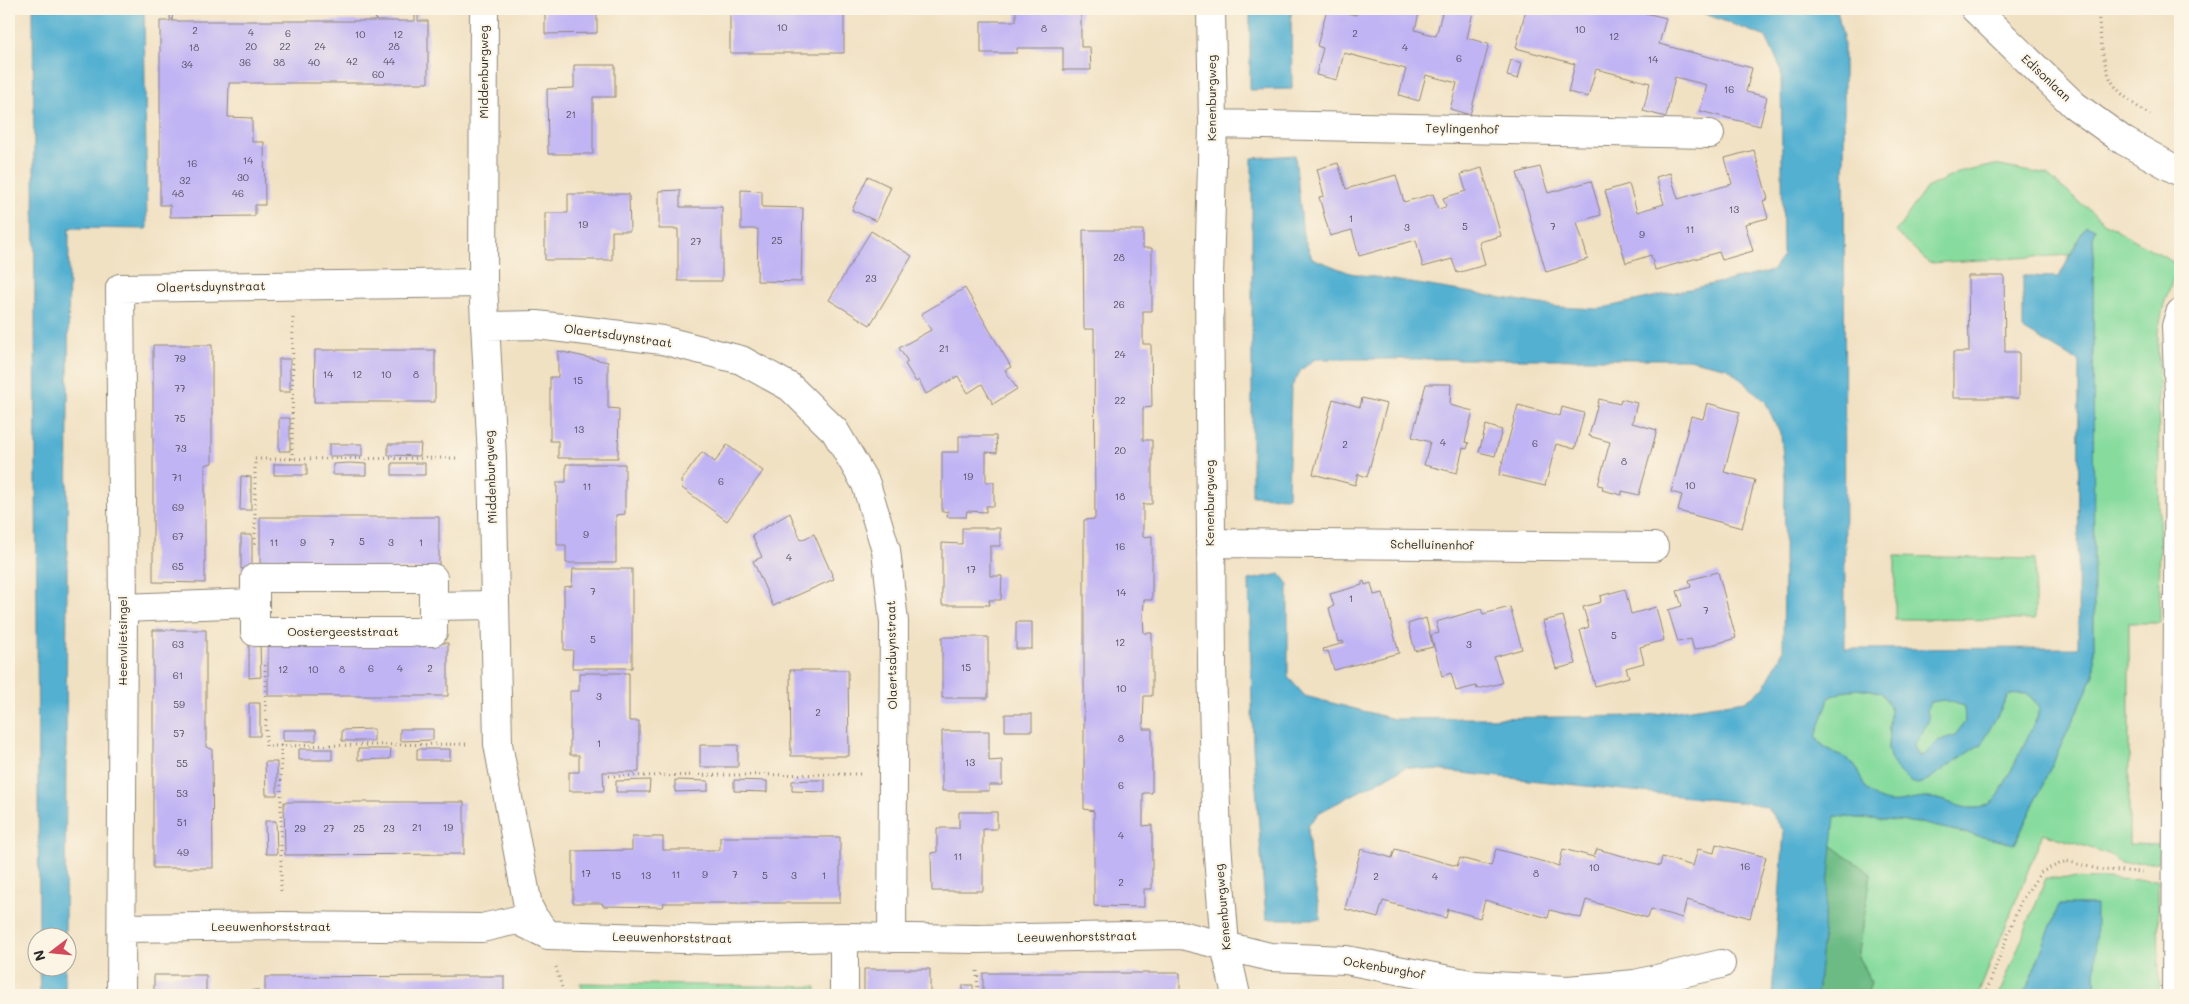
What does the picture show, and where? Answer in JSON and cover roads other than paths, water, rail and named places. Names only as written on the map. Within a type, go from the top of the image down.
[{"type":"street","name":"Middenburgweg","points":[[484,9],[483,283],[492,458],[498,744],[528,906],[534,918],[548,935]]},
{"type":"street","name":"Kenenburgweg","points":[[1211,9],[1213,124],[1209,278],[1210,543],[1217,833],[1225,946],[1236,995]]},
{"type":"street","name":"Edisonlaan","points":[[1975,9],[2074,105],[2124,141],[2180,172]]},
{"type":"street","name":"Teylingenhof","points":[[1213,124],[1710,134]]},
{"type":"street","name":"Olaertsduynstraat","points":[[120,288],[483,283]]},
{"type":"street","name":"Heenvlietsingel","points":[[120,288],[123,608],[121,995]]},
{"type":"street","points":[[2176,995],[2179,396],[2176,326],[2180,313]]},
{"type":"street","name":"Olaertsduynstraat","points":[[485,326],[537,325],[662,340],[741,360],[790,387],[835,431],[866,484],[886,550],[894,622],[892,938]]},
{"type":"street","name":"Schelluinenhof","points":[[1210,543],[1654,547]]},
{"type":"street","name":"Oostergeeststraat","points":[[123,608],[255,590],[433,578],[433,632],[255,632],[255,590]]},
{"type":"street","points":[[433,606],[494,605]]},
{"type":"street","name":"Leeuwenhorststraat","points":[[122,928],[281,926],[482,928],[516,920],[548,935],[717,940],[844,937],[977,939],[1181,935],[1225,946]]},
{"type":"street","points":[[844,937],[844,995]]},
{"type":"street","name":"Ockenburghof","points":[[1225,946],[1270,957],[1346,960],[1475,985],[1568,990],[1635,984],[1722,964]]},
{"type":"water","points":[[33,9],[144,9],[147,229],[69,228],[65,926],[39,926]]},
{"type":"water","points":[[1250,9],[1291,9],[1292,89],[1250,90]]},
{"type":"water","points":[[1692,9],[1837,9],[1844,43],[1845,649],[2078,648],[2079,362],[2023,329],[2023,276],[2059,277],[2086,225],[2095,229],[2093,234],[2094,675],[2015,844],[1920,823],[1835,816],[1817,995],[1772,995],[1784,831],[1767,808],[1755,804],[1406,767],[1320,812],[1308,825],[1310,858],[1321,919],[1266,919],[1253,748],[1249,580],[1280,574],[1288,584],[1288,677],[1305,696],[1394,719],[1642,716],[1745,701],[1764,688],[1783,651],[1785,477],[1781,436],[1765,401],[1728,368],[1688,359],[1315,359],[1301,370],[1291,388],[1288,497],[1252,496],[1252,158],[1295,155],[1303,235],[1312,258],[1350,273],[1558,307],[1598,309],[1772,271],[1783,256],[1781,69],[1766,37]],"holes":[[[1866,689],[1881,692],[1890,706],[1888,749],[1891,760],[1899,772],[1910,782],[1918,784],[1926,781],[1982,743],[2008,696],[2027,695],[2039,709],[2037,718],[1999,795],[1989,804],[1980,808],[1970,808],[1928,798],[1891,802],[1879,799],[1868,791],[1856,767],[1842,756],[1827,748],[1816,737],[1829,698],[1846,690]],[[1945,700],[1964,706],[1965,722],[1955,735],[1938,741],[1924,755],[1919,756],[1914,747],[1929,720],[1927,709],[1930,702]]]},
{"type":"water","points":[[2059,905],[2096,905],[2095,995],[2024,995]]},
{"type":"water","points":[[39,976],[65,976],[65,995],[40,995]]},
{"type":"water","points":[[1340,989],[1341,995],[1277,995],[1276,992],[1282,990]]}]
